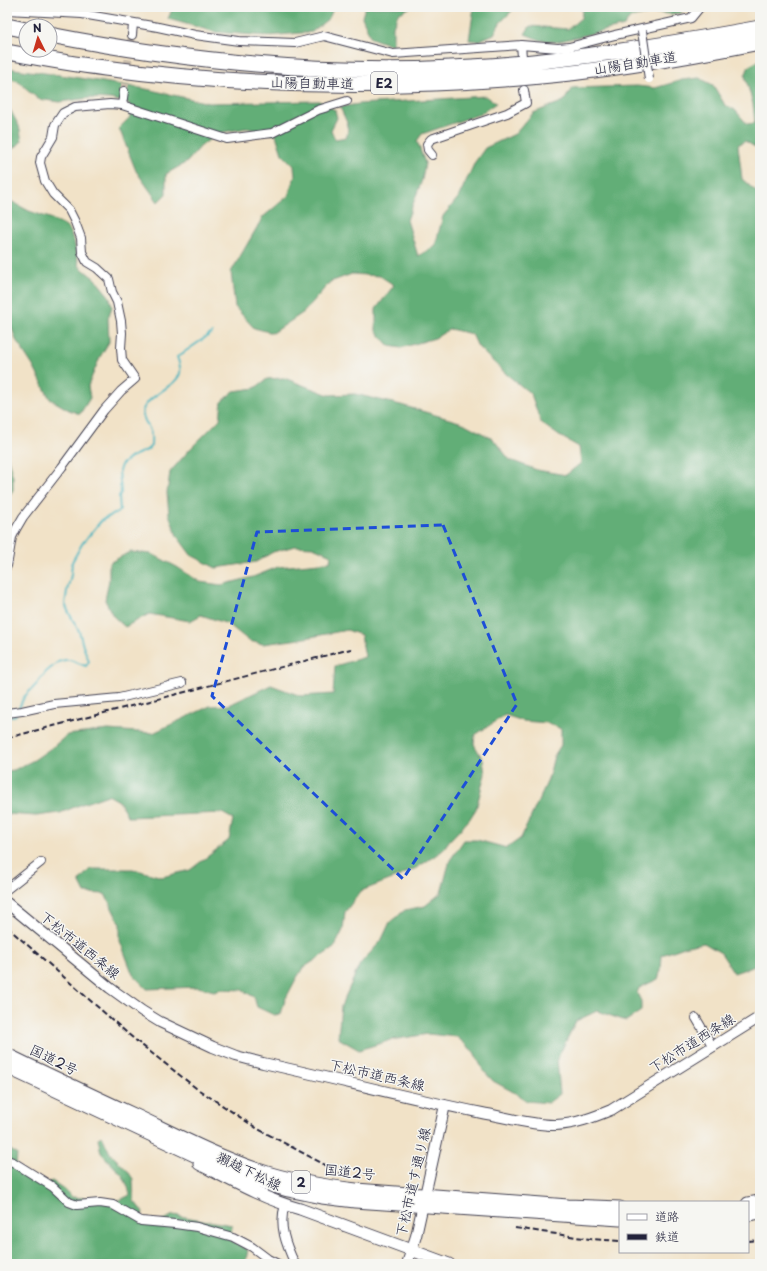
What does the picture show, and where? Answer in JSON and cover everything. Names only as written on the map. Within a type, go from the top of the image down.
[{"type":"highway","points":[[7,26],[18,28]]},
{"type":"highway","name":"山陽自動車道","points":[[58,36],[165,54],[226,62],[339,68],[408,69],[470,67],[532,62],[645,47],[760,28]]},
{"type":"highway","name":"山陽自動車道","points":[[7,52],[104,68],[217,80],[286,83],[393,83],[469,81],[539,76],[648,62],[760,42]]},
{"type":"highway","name":"国道2号","points":[[7,1055],[92,1097],[224,1158],[259,1171],[292,1180],[424,1201],[619,1219]]},
{"type":"highway","name":"国道2号","points":[[7,1067],[218,1166],[257,1181],[288,1190],[322,1197],[355,1201],[424,1201],[619,1208]]},
{"type":"highway","points":[[749,1204],[760,1202]]},
{"type":"highway","points":[[749,1214],[760,1212]]},
{"type":"main road","name":"獺越下松線","points":[[131,1126],[254,1192],[285,1205],[300,1209],[448,1264]]},
{"type":"street","points":[[7,10],[82,14],[195,35],[239,41],[295,43],[324,36],[393,54],[521,45],[558,48],[569,47],[691,18],[700,7]]},
{"type":"street","points":[[132,35],[133,24]]},
{"type":"street","points":[[642,30],[649,79]]},
{"type":"street","points":[[521,45],[522,57]]},
{"type":"street","points":[[432,155],[428,150],[427,144],[430,140],[507,113],[526,103],[524,90]]},
{"type":"street","points":[[122,105],[124,91]]},
{"type":"street","points":[[7,566],[12,538],[23,517],[104,410],[121,391],[135,379],[122,360],[121,321],[117,302],[112,292],[109,279],[97,268],[87,262],[82,252],[80,238],[75,222],[69,210],[49,188],[40,163],[41,158],[53,137],[55,125],[63,114],[75,107],[110,104],[122,105],[227,139],[272,133],[318,110],[347,101]]},
{"type":"street","points":[[7,713],[54,704],[119,698],[182,683]]},
{"type":"street","points":[[7,889],[41,862]]},
{"type":"street","name":"下松市道西条線","points":[[7,903],[110,988],[142,1011],[160,1022],[213,1047],[236,1056],[263,1063],[445,1105],[540,1124],[556,1125],[577,1122],[592,1118],[611,1110],[760,1017]]},
{"type":"street","points":[[696,1018],[712,1047]]},
{"type":"street","name":"下松市道す通り線","points":[[407,1264],[424,1201],[445,1105]]},
{"type":"street","points":[[7,1160],[13,1162],[53,1187],[69,1202],[77,1205],[100,1203],[113,1205],[141,1221],[197,1227],[233,1237],[252,1247],[268,1259],[278,1264]]},
{"type":"street","points":[[285,1205],[282,1218],[284,1234],[295,1264]]},
{"type":"highlighted area","points":[[443,525],[517,704],[403,879],[212,696],[257,532]]},
{"type":"green space","points":[[173,7],[334,7],[329,18],[312,32],[268,36],[215,32],[168,19]]},
{"type":"green space","points":[[365,7],[411,7],[398,14],[393,26],[393,46],[371,38],[362,17]]},
{"type":"green space","points":[[474,7],[515,8],[500,23],[494,34],[478,41],[469,40]]},
{"type":"green space","points":[[583,7],[685,7],[681,13],[655,13],[630,18],[624,26],[556,42],[540,40],[525,34],[530,26],[568,29],[581,18]]},
{"type":"green space","points":[[760,60],[760,150],[745,141],[738,145],[742,179],[760,195],[760,951],[758,965],[734,973],[721,953],[704,943],[687,946],[662,955],[661,970],[658,979],[639,988],[637,993],[641,1001],[641,1011],[626,1021],[597,1011],[576,1021],[557,1059],[560,1094],[548,1103],[527,1101],[493,1081],[483,1070],[474,1052],[457,1037],[428,1034],[391,1040],[359,1050],[338,1038],[341,1006],[360,964],[381,941],[390,922],[405,910],[425,906],[441,893],[450,860],[464,840],[477,840],[507,848],[521,838],[548,780],[554,756],[561,745],[561,729],[548,723],[523,721],[505,715],[475,735],[474,744],[483,760],[485,774],[476,809],[469,820],[449,841],[442,851],[418,867],[400,876],[361,891],[345,912],[343,930],[334,948],[303,968],[285,1000],[281,1014],[274,1015],[257,1007],[254,997],[242,990],[221,989],[214,991],[198,987],[147,989],[133,975],[120,941],[120,924],[105,894],[85,893],[79,881],[90,869],[133,869],[162,877],[190,870],[229,840],[233,819],[222,813],[128,817],[119,801],[108,795],[60,813],[36,816],[7,814],[7,771],[14,770],[34,760],[67,735],[108,730],[153,733],[210,706],[229,705],[271,685],[301,696],[333,694],[335,666],[365,657],[361,635],[347,630],[263,644],[249,641],[228,624],[201,615],[190,621],[149,614],[125,627],[113,616],[105,600],[109,580],[109,563],[130,552],[152,554],[177,567],[200,582],[221,585],[253,577],[278,567],[330,562],[331,555],[313,547],[295,546],[273,552],[256,562],[216,568],[191,555],[177,536],[169,514],[167,493],[170,472],[220,419],[222,401],[234,391],[255,388],[267,379],[284,378],[329,395],[355,394],[401,405],[463,423],[493,439],[510,460],[537,470],[566,475],[581,463],[579,447],[541,423],[531,394],[505,373],[478,347],[472,334],[450,329],[435,338],[401,348],[389,346],[376,331],[376,309],[394,285],[380,276],[352,274],[330,282],[304,312],[273,333],[254,328],[235,307],[231,272],[263,217],[288,196],[295,176],[294,166],[282,154],[276,135],[247,128],[218,133],[201,146],[187,162],[166,174],[166,194],[158,202],[136,171],[119,128],[130,117],[129,103],[110,99],[89,98],[60,102],[38,99],[18,81],[7,78],[7,68],[146,89],[209,103],[319,101],[335,110],[337,118],[331,130],[335,139],[347,137],[348,125],[340,107],[359,104],[486,96],[496,103],[480,114],[422,134],[417,141],[425,163],[422,180],[407,220],[418,256],[435,246],[443,216],[458,198],[475,162],[485,148],[515,134],[533,113],[564,101],[572,88],[637,86],[655,88],[682,80],[699,78],[713,85],[725,105],[735,110],[747,124],[755,123],[753,104],[745,76],[749,66]]},
{"type":"green space","points":[[7,104],[19,126],[22,141],[15,148],[7,151]]},
{"type":"green space","points":[[7,199],[29,211],[50,218],[68,228],[74,241],[79,266],[95,279],[109,296],[112,307],[108,318],[109,342],[100,357],[88,386],[90,398],[80,414],[69,410],[50,399],[33,366],[16,340],[7,314]]},
{"type":"green space","points":[[7,455],[13,477],[13,490],[7,499]]},
{"type":"green space","points":[[102,1136],[110,1153],[127,1170],[133,1179],[134,1201],[143,1212],[140,1223],[157,1224],[173,1215],[232,1225],[231,1240],[248,1250],[245,1264],[7,1264],[7,1148],[17,1154],[16,1167],[29,1178],[43,1184],[52,1181],[64,1189],[72,1197],[120,1200],[130,1195],[128,1187],[123,1176],[101,1153],[98,1138]]},
{"type":"waterway","points":[[19,708],[24,697],[46,672],[58,662],[70,660],[86,666],[89,661],[79,631],[65,604],[72,562],[82,544],[102,520],[120,510],[119,497],[121,493],[119,471],[121,465],[131,457],[147,450],[151,446],[151,433],[143,416],[143,410],[146,405],[150,400],[178,378],[180,369],[177,357],[212,333]]},
{"type":"waterway","points":[[7,718],[16,715]]},
{"type":"tunnel","points":[[124,91],[132,35]]},
{"type":"railway","points":[[7,738],[351,649]]},
{"type":"railway","points":[[7,927],[134,1039],[196,1088],[258,1129],[344,1175]]},
{"type":"railway","points":[[515,1228],[590,1239],[619,1241]]},
{"type":"railway","points":[[749,1241],[760,1240]]}]
